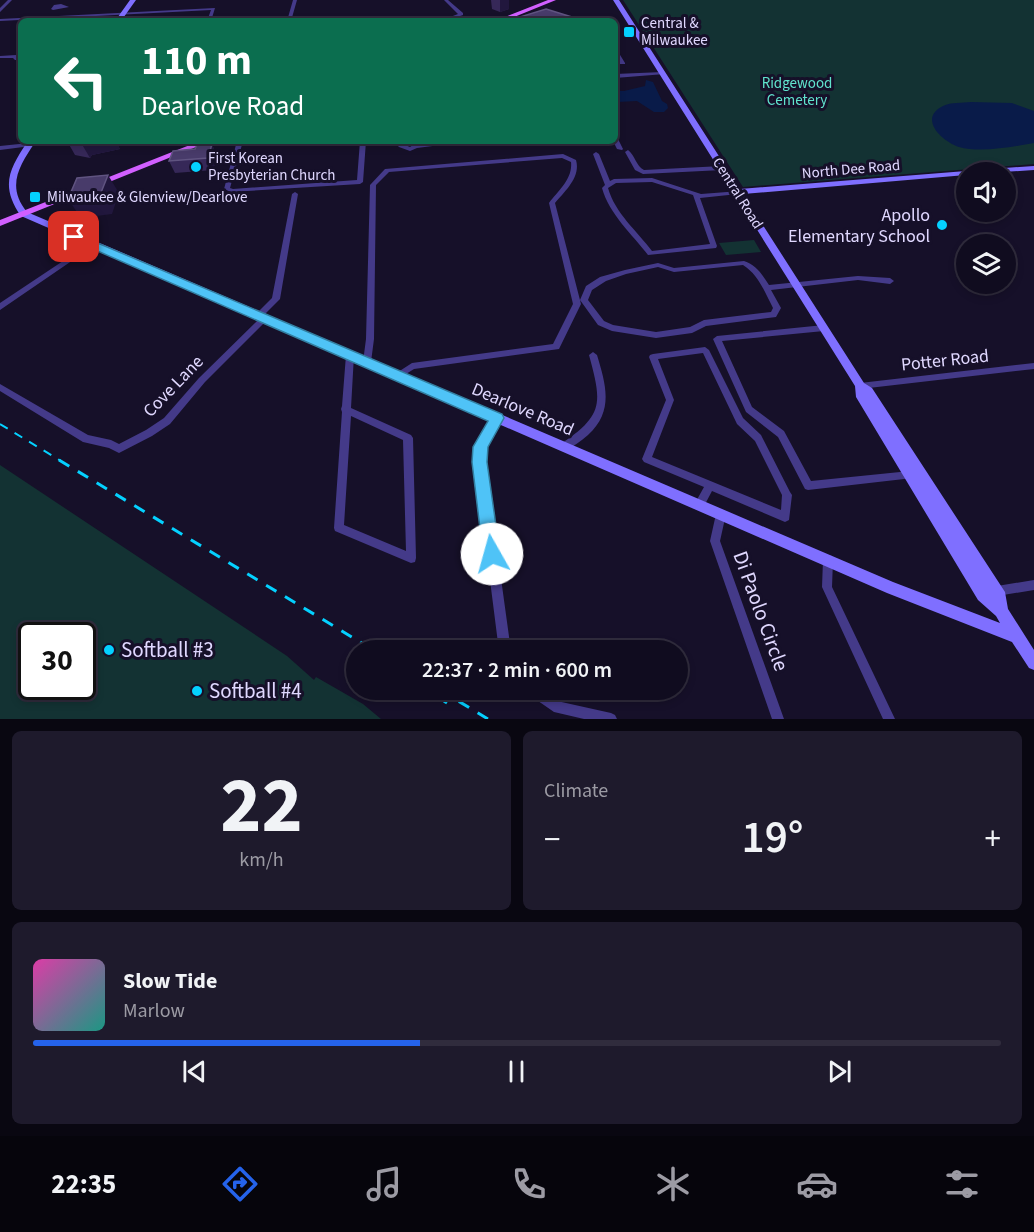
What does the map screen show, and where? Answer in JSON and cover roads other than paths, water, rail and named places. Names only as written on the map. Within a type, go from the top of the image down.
[{"type":"main road","points":[[120,18],[133,0]]},
{"type":"main road","points":[[534,12],[534,9],[554,0]]},
{"type":"main road","points":[[506,18],[554,0]]},
{"type":"main road","points":[[518,18],[565,0]]},
{"type":"main road","name":"Central Road","points":[[616,0],[860,386],[868,391],[997,591],[1001,611]]},
{"type":"main road","points":[[20,212],[7,191],[8,180],[30,144]]},
{"type":"main road","points":[[0,223],[20,212],[184,144]]},
{"type":"main road","points":[[0,216],[20,212],[199,144]]},
{"type":"main road","points":[[1016,169],[1034,168]]},
{"type":"main road","name":"North Dee Road","points":[[738,192],[956,174]]},
{"type":"main road","name":"Dearlove Road","points":[[20,212],[828,560],[1018,637]]},
{"type":"main road","name":"Central Road","points":[[860,386],[860,394],[983,595],[1001,611],[1034,663]]},
{"type":"street","points":[[0,10],[10,0]]},
{"type":"street","points":[[182,10],[188,0]]},
{"type":"street","points":[[290,18],[295,0]]},
{"type":"street","points":[[446,0],[461,14],[450,18]]},
{"type":"street","points":[[70,18],[214,9],[210,18]]},
{"type":"street","points":[[50,18],[58,10]]},
{"type":"street","points":[[0,20],[18,19]]},
{"type":"street","points":[[0,57],[14,56],[18,59]]},
{"type":"street","points":[[618,76],[663,73]]},
{"type":"street","points":[[0,148],[25,144]]},
{"type":"street","points":[[239,144],[227,189],[233,191],[360,182],[363,144]]},
{"type":"street","points":[[416,146],[432,144]]},
{"type":"street","points":[[618,144],[620,149]]},
{"type":"street","points":[[628,152],[637,169],[643,172],[722,168]]},
{"type":"street","points":[[596,154],[609,183]]},
{"type":"street","points":[[367,362],[370,339],[373,184],[387,170],[563,156],[574,161],[574,174],[552,203],[577,304],[556,347],[412,366],[398,376]]},
{"type":"street","points":[[696,195],[714,246],[650,254],[607,196],[605,188],[609,183],[652,180],[696,195],[738,192]]},
{"type":"street","name":"Cove Lane","points":[[0,387],[86,439],[111,444],[119,449],[149,433],[167,421],[276,299],[295,194]]},
{"type":"street","points":[[0,307],[92,244]]},
{"type":"street","points":[[744,263],[753,269],[766,288],[777,308],[773,315],[704,323],[692,330],[656,335],[612,328],[600,323],[584,300],[589,288],[603,279],[658,265],[674,270],[744,263]]},
{"type":"street","points":[[766,288],[858,278],[890,281]]},
{"type":"street","points":[[824,328],[717,339],[749,409],[782,434],[808,486],[910,475]]},
{"type":"street","points":[[705,351],[740,421],[758,438],[787,495],[785,517],[709,487],[647,459],[670,400],[653,357],[705,351]]},
{"type":"street","points":[[345,409],[408,438],[411,558],[339,528],[345,409],[350,355]]},
{"type":"street","points":[[564,447],[583,436],[599,415],[603,389],[593,355]]},
{"type":"street","name":"Potter Road","points":[[860,386],[1034,366]]},
{"type":"street","points":[[497,418],[481,447],[480,462],[504,640]]},
{"type":"street","points":[[699,505],[709,487]]},
{"type":"street","name":"Di Paolo Circle","points":[[721,514],[715,541],[778,719]]},
{"type":"street","points":[[828,560],[827,587],[889,719]]},
{"type":"street","points":[[997,591],[1034,585]]},
{"type":"street","points":[[546,700],[554,706],[610,719]]},
{"type":"water","points":[[646,80],[653,82],[662,101],[667,104],[668,108],[664,112],[654,112],[637,101],[618,102],[618,91],[645,86]]},
{"type":"water","points":[[1012,103],[1034,111],[1034,143],[996,149],[967,149],[945,140],[932,123],[932,117],[936,111],[949,104]]},
{"type":"railway","points":[[0,424],[61,461]]},
{"type":"railway","points":[[59,460],[357,640]]},
{"type":"railway","points":[[442,700],[447,703]]},
{"type":"railway","points":[[457,700],[488,719]]},
{"type":"place","name":"Central & Milwaukee","points":[[629,32]]},
{"type":"place","name":"First Korean Presbyterian Church","points":[[196,167]]},
{"type":"place","name":"Milwaukee & Glenview/Dearlove","points":[[35,197]]},
{"type":"place","name":"Apollo Elementary School","points":[[942,225]]},
{"type":"place","name":"Softball #3","points":[[109,650]]},
{"type":"place","name":"Softball #4","points":[[197,691]]},
{"type":"park label","name":"Ridgewood Cemetery","points":[[797,92]]}]
